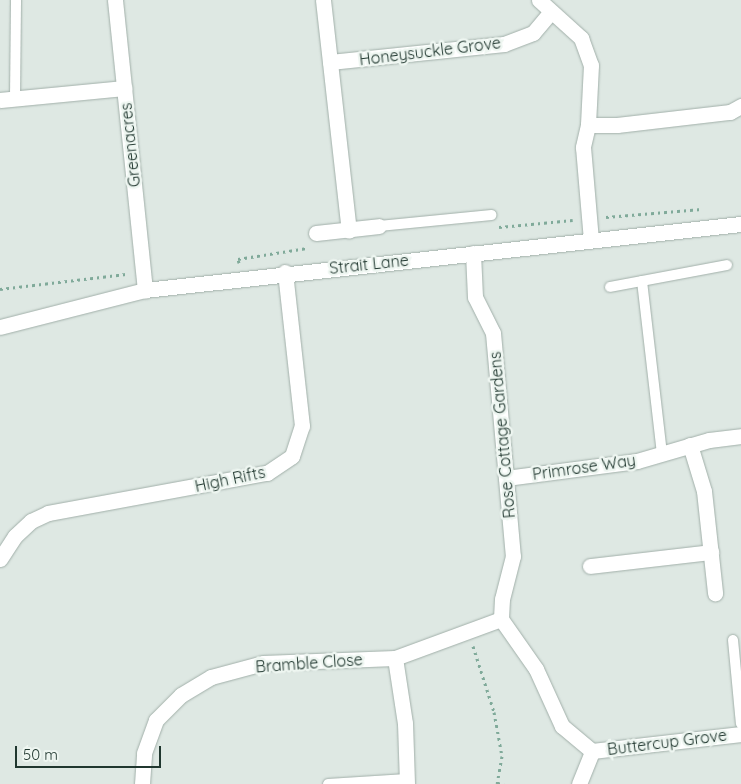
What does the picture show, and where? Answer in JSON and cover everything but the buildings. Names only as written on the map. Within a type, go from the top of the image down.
[{"type":"street","name":"Greenacres","points":[[115,0],[145,290]]},
{"type":"street","points":[[323,0],[349,231]]},
{"type":"street","points":[[544,4],[581,38],[591,66],[588,125],[583,147],[591,240]]},
{"type":"street","name":"Honeysuckle Grove","points":[[330,62],[504,44],[533,33],[544,4]]},
{"type":"street","points":[[7,99],[124,88]]},
{"type":"street","points":[[588,125],[617,125],[730,112],[741,106]]},
{"type":"street","name":"Strait Lane","points":[[0,327],[145,290],[285,272],[741,224]]},
{"type":"street","points":[[316,233],[349,231],[380,226]]},
{"type":"street","name":"Rose Cottage Gardens","points":[[473,253],[475,297],[493,333],[513,556],[502,598],[501,619]]},
{"type":"street","name":"High Rifts","points":[[0,557],[26,526],[48,513],[267,473],[286,461],[299,441],[302,426],[285,272]]},
{"type":"street","name":"Primrose Way","points":[[506,478],[637,461],[690,444],[741,436]]},
{"type":"street","points":[[690,444],[704,491],[715,593]]},
{"type":"street","points":[[590,566],[711,552]]},
{"type":"street","name":"Bramble Close","points":[[142,784],[144,752],[156,720],[181,695],[211,677],[263,663],[395,658],[501,619]]},
{"type":"street","name":"Buttercup Grove","points":[[501,619],[536,669],[562,726],[592,751],[741,734]]},
{"type":"street","points":[[395,658],[406,723],[407,781]]},
{"type":"street","name":"Buttercup Grove","points":[[579,784],[592,751]]},
{"type":"lane","points":[[7,99],[16,0]]},
{"type":"lane","points":[[380,226],[491,215]]},
{"type":"lane","points":[[610,286],[727,265]]},
{"type":"lane","points":[[642,281],[662,453]]},
{"type":"lane","points":[[732,640],[741,724]]},
{"type":"lane","points":[[328,784],[407,781]]},
{"type":"path","points":[[0,289],[142,272]]},
{"type":"path","points":[[469,630],[494,712],[502,756],[497,783],[504,784]]}]
